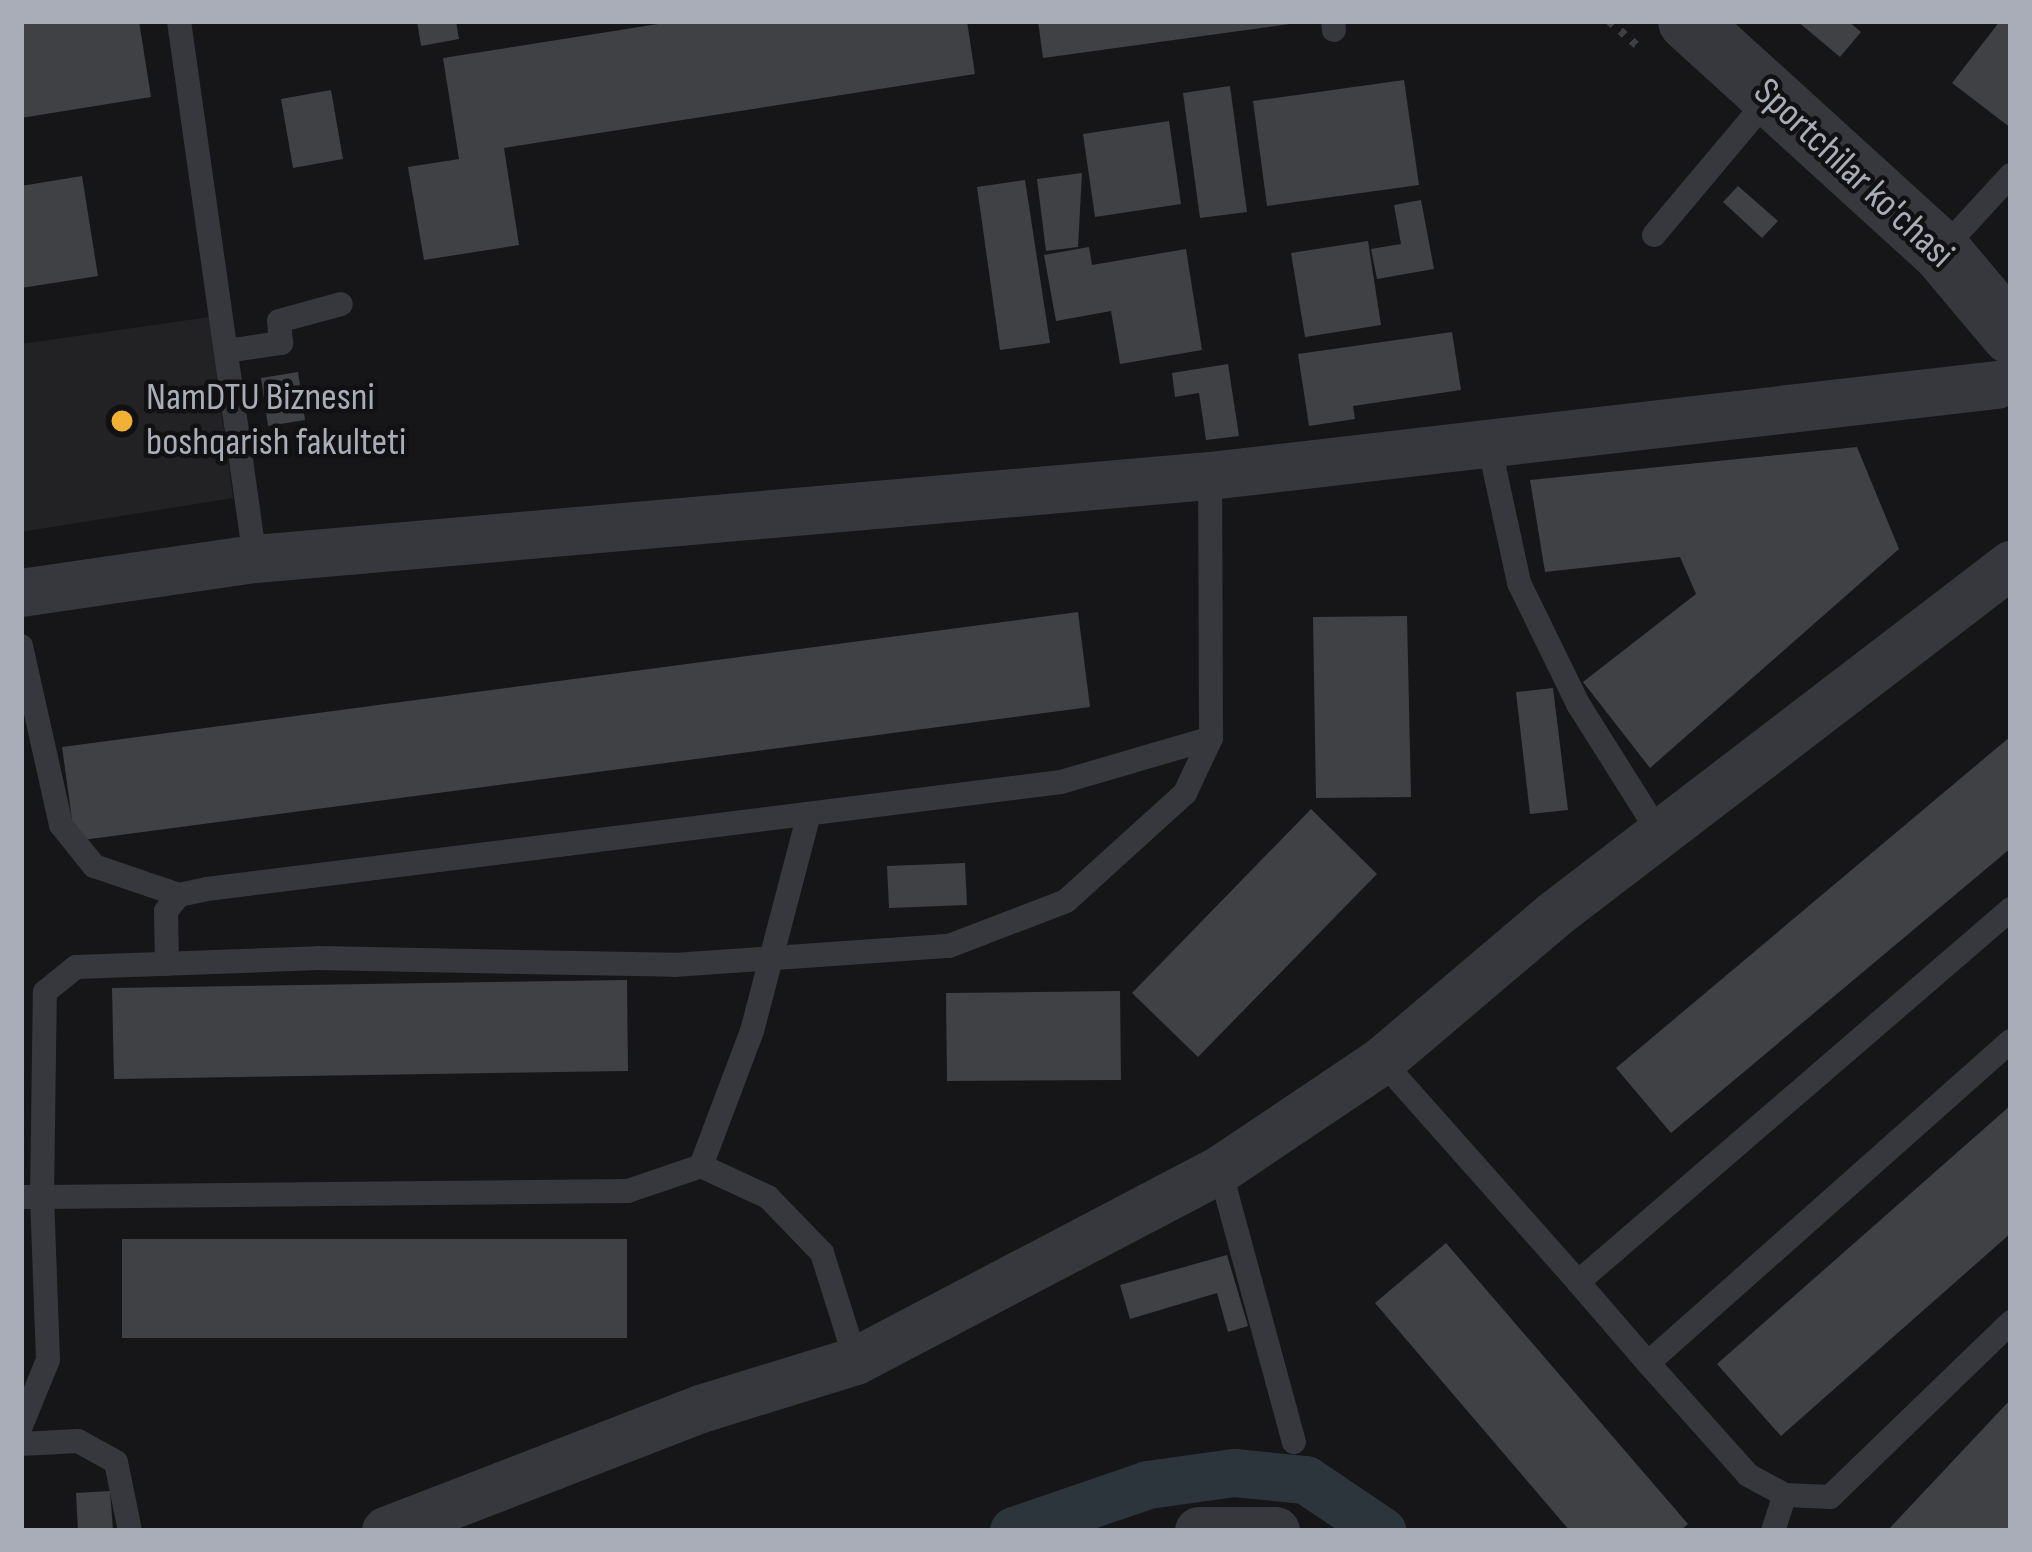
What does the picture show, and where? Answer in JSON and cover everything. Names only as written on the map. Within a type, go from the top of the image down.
[{"type":"street","name":"Sportchilar ko'chasi","points":[[1688,21],[1941,251],[2007,382]]},
{"type":"street","points":[[21,593],[255,560],[1210,476],[2007,382]]},
{"type":"street","points":[[386,1531],[701,1409],[856,1361],[1220,1170],[1382,1061],[1660,834],[2011,565]]},
{"type":"street","points":[[1199,1531],[1276,1531]]},
{"type":"lane","points":[[179,21],[255,560]]},
{"type":"lane","points":[[1654,235],[1771,96]]},
{"type":"lane","points":[[1941,251],[2009,181]]},
{"type":"lane","points":[[226,351],[281,343],[279,321],[341,304]]},
{"type":"lane","points":[[1490,444],[1519,583],[1578,704],[1660,834]]},
{"type":"lane","points":[[21,1426],[48,1360],[31,1197],[45,992],[76,967],[765,962],[950,946],[1066,901],[1185,793],[1211,738],[1210,476]]},
{"type":"lane","points":[[21,646],[33,720],[61,825],[94,866],[179,896],[1061,782],[1211,738]]},
{"type":"lane","points":[[701,1166],[752,1031],[765,962],[808,818]]},
{"type":"lane","points":[[167,964],[166,911],[179,896]]},
{"type":"lane","points":[[1578,1282],[2011,909]]},
{"type":"lane","points":[[1648,1363],[2011,1041]]},
{"type":"lane","points":[[1382,1061],[1748,1475],[1785,1496],[1830,1497],[2011,1322]]},
{"type":"lane","points":[[31,1197],[628,1192],[701,1166],[768,1197],[823,1253],[856,1361]]},
{"type":"lane","points":[[1220,1170],[1294,1442]]},
{"type":"lane","points":[[21,1444],[79,1441],[116,1462],[130,1531]]},
{"type":"lane","points":[[1773,1531],[1785,1496]]},
{"type":"shaded area","name":"NamDTU Biznesni boshqarish fakulteti","points":[[209,317],[233,498],[21,532],[21,344]]},
{"type":"building","points":[[21,21],[139,21],[151,97],[21,118]]},
{"type":"building","points":[[417,21],[456,21],[459,39],[421,46]]},
{"type":"building","points":[[677,21],[967,21],[975,74],[504,148],[519,245],[424,260],[408,167],[459,159],[443,58]]},
{"type":"building","points":[[1038,21],[1290,21],[1290,24],[1043,58]]},
{"type":"building","points":[[1797,21],[1848,21],[1861,32],[1840,57]]},
{"type":"building","points":[[2000,21],[2011,21],[2011,128],[1952,83]]},
{"type":"building","points":[[1404,80],[1419,185],[1267,206],[1253,101]]},
{"type":"building","points":[[1230,86],[1247,212],[1200,218],[1183,93]]},
{"type":"building","points":[[331,90],[343,159],[293,168],[281,99]]},
{"type":"building","points":[[1169,121],[1181,204],[1095,217],[1083,134]]},
{"type":"building","points":[[1082,173],[1078,247],[1046,251],[1037,179]]},
{"type":"building","points":[[82,176],[98,276],[21,288],[21,186]]},
{"type":"building","points":[[1025,180],[1050,343],[1000,350],[977,187]]},
{"type":"building","points":[[1738,186],[1778,221],[1762,238],[1723,202]]},
{"type":"building","points":[[1421,200],[1434,269],[1377,279],[1371,249],[1401,244],[1394,205]]},
{"type":"building","points":[[1368,241],[1381,325],[1305,337],[1291,253]]},
{"type":"building","points":[[1089,247],[1092,265],[1186,249],[1202,350],[1120,364],[1111,311],[1056,321],[1044,255]]},
{"type":"building","points":[[1452,332],[1461,390],[1353,406],[1355,419],[1309,426],[1298,354]]},
{"type":"building","points":[[1228,364],[1239,436],[1206,440],[1199,393],[1175,397],[1172,373]]},
{"type":"building","points":[[298,372],[305,420],[268,426],[261,378]]},
{"type":"building","points":[[1857,447],[1899,549],[1650,768],[1583,682],[1696,594],[1680,557],[1545,572],[1530,480]]},
{"type":"building","points":[[1078,612],[1090,707],[75,841],[62,747]]},
{"type":"building","points":[[1407,616],[1411,797],[1316,798],[1313,617]]},
{"type":"building","points":[[1553,688],[1568,810],[1530,814],[1516,692]]},
{"type":"building","points":[[2011,736],[2011,848],[1671,1133],[1616,1068]]},
{"type":"building","points":[[1311,809],[1377,874],[1198,1057],[1132,993]]},
{"type":"building","points":[[965,863],[967,905],[889,908],[887,866]]},
{"type":"building","points":[[627,980],[628,1071],[114,1079],[112,988]]},
{"type":"building","points":[[1120,991],[1121,1080],[947,1081],[946,993]]},
{"type":"building","points":[[2011,1105],[2011,1233],[1781,1436],[1717,1364]]},
{"type":"building","points":[[122,1239],[627,1239],[627,1338],[122,1338]]},
{"type":"building","points":[[1446,1243],[1688,1524],[1680,1531],[1570,1531],[1375,1303]]},
{"type":"building","points":[[1227,1255],[1248,1326],[1228,1332],[1217,1293],[1130,1319],[1120,1285]]},
{"type":"building","points":[[2011,1399],[2011,1531],[1887,1531]]},
{"type":"building","points":[[110,1491],[113,1531],[78,1531],[76,1493]]},
{"type":"waterway","points":[[1014,1531],[1148,1485],[1234,1473],[1306,1480],[1382,1531]]},
{"type":"place","name":"NamDTU Biznesni boshqarish fakulteti","points":[[122,421]]}]
